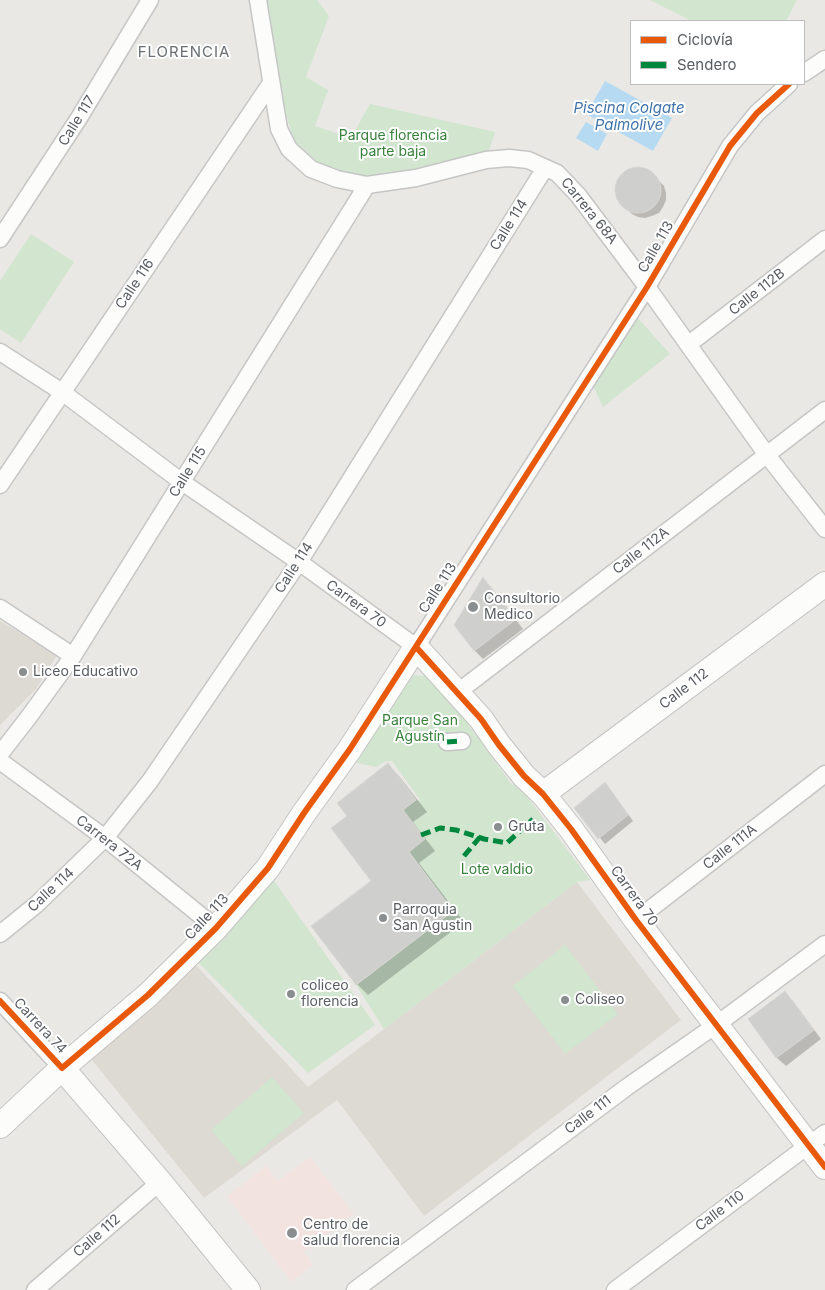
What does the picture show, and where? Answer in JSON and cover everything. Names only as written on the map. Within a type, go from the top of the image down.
[{"type":"street","name":"Calle 117","points":[[0,239],[79,118],[150,0]]},
{"type":"street","name":"Carrera 68A","points":[[258,0],[279,129],[289,149],[311,169],[337,179],[367,185],[416,178],[486,160],[509,158],[528,160],[558,173],[578,195],[689,344],[766,454],[825,529]]},
{"type":"street","points":[[805,72],[825,59]]},
{"type":"street","name":"Calle 116","points":[[0,485],[271,84]]},
{"type":"street","name":"Calle 113","points":[[0,1126],[62,1068],[148,995],[216,928],[268,868],[304,813],[350,749],[647,287],[730,146],[757,113],[788,85]]},
{"type":"street","name":"Calle 114","points":[[0,934],[38,904],[105,838],[150,781],[299,562],[545,168]]},
{"type":"street","name":"Calle 115","points":[[0,754],[73,656],[367,185]]},
{"type":"street","name":"Calle 112B","points":[[689,344],[825,239]]},
{"type":"street","name":"Carrera 70","points":[[0,352],[62,392],[182,482],[299,562],[416,647],[481,719],[524,776],[543,794],[571,829],[636,920],[716,1025],[817,1139],[825,1167]]},
{"type":"street","name":"Calle 112A","points":[[458,692],[825,410]]},
{"type":"street","name":"Calle 112","points":[[543,794],[825,584]]},
{"type":"street","points":[[0,608],[73,656]]},
{"type":"street","name":"Carrera 72A","points":[[0,761],[105,838],[216,928]]},
{"type":"street","name":"Calle 111A","points":[[636,920],[825,774]]},
{"type":"street","name":"Calle 111","points":[[355,1290],[627,1087],[716,1025],[825,944]]},
{"type":"street","name":"Carrera 74","points":[[0,1001],[62,1068],[160,1182],[242,1288]]},
{"type":"street","name":"Calle 110","points":[[616,1290],[817,1139]]},
{"type":"street","name":"Calle 112","points":[[35,1290],[160,1182]]},
{"type":"shaded area","name":"Liceo Educativo","points":[[0,621],[57,655],[36,689],[0,725]]},
{"type":"shaded area","points":[[577,882],[681,1020],[424,1216],[337,1100],[204,1198],[87,1054],[195,964],[308,1087]]},
{"type":"shaded area","name":"Centro de salud florencia","points":[[310,1157],[354,1214],[304,1252],[313,1265],[291,1282],[227,1196],[266,1166],[278,1181]]},
{"type":"green space","name":"Parque florencia parte baja","points":[[264,0],[317,0],[329,16],[306,77],[328,90],[315,126],[351,138],[370,104],[495,132],[486,160],[416,178],[364,177],[323,167],[294,141],[278,88]]},
{"type":"green space","points":[[650,0],[797,0],[787,20],[690,20]]},
{"type":"green space","points":[[31,234],[74,262],[21,343],[0,329],[0,281]]},
{"type":"green space","points":[[636,316],[670,354],[603,407],[591,381]]},
{"type":"green space","name":"Lote valdio","points":[[410,675],[428,676],[452,702],[512,785],[516,782],[590,880],[577,882],[384,1029],[356,985],[453,910],[409,852],[403,810],[416,800],[421,801],[392,761],[386,761],[376,767],[349,761]]},
{"type":"green space","name":"coliceo florencia","points":[[270,875],[375,1025],[308,1073],[199,963]]},
{"type":"green space","name":"Coliseo","points":[[565,945],[618,1014],[565,1054],[513,986]]},
{"type":"green space","points":[[272,1077],[304,1113],[242,1166],[211,1130]]},
{"type":"water","name":"Piscina Colgate Palmolive","points":[[605,81],[672,118],[653,151],[586,114]]},
{"type":"water","points":[[586,122],[607,134],[598,151],[576,138]]},
{"type":"building","points":[[638,167],[651,171],[657,177],[661,190],[657,203],[651,209],[638,213],[625,209],[619,203],[615,190],[619,177],[625,171]]},
{"type":"building","points":[[483,577],[515,620],[474,651],[454,625]]},
{"type":"building","points":[[388,763],[416,800],[403,810],[425,839],[409,852],[453,911],[356,985],[311,926],[371,881],[331,828],[347,816],[337,803]]},
{"type":"building","points":[[605,782],[628,815],[598,839],[574,808]]},
{"type":"building","points":[[785,991],[814,1030],[776,1058],[748,1019]]},
{"type":"marked path","points":[[447,742],[462,741]]},
{"type":"marked path","points":[[421,835],[440,828],[456,830],[484,839],[507,843],[533,819]]},
{"type":"marked path","points":[[464,856],[480,837]]},
{"type":"cycle path","points":[[0,1001],[62,1068],[148,995],[216,928],[268,868],[304,813],[350,749],[647,287],[730,146],[757,113],[788,85]]},
{"type":"cycle path","points":[[416,647],[481,719],[524,776],[543,794],[571,829],[636,920],[825,1167]]},
{"type":"place","name":"Consultorio Medico","points":[[473,607]]},
{"type":"place","name":"Liceo Educativo","points":[[23,672]]},
{"type":"place","name":"Gruta","points":[[498,827]]},
{"type":"place","name":"Parroquia San Agustin","points":[[383,918]]},
{"type":"place","name":"coliceo florencia","points":[[291,994]]},
{"type":"place","name":"Coliseo","points":[[565,1000]]},
{"type":"place","name":"Centro de salud florencia","points":[[292,1233]]},
{"type":"district","name":"FLORENCIA","points":[[184,52]]},
{"type":"park label","name":"Parque San Agustín","points":[[420,730]]}]
